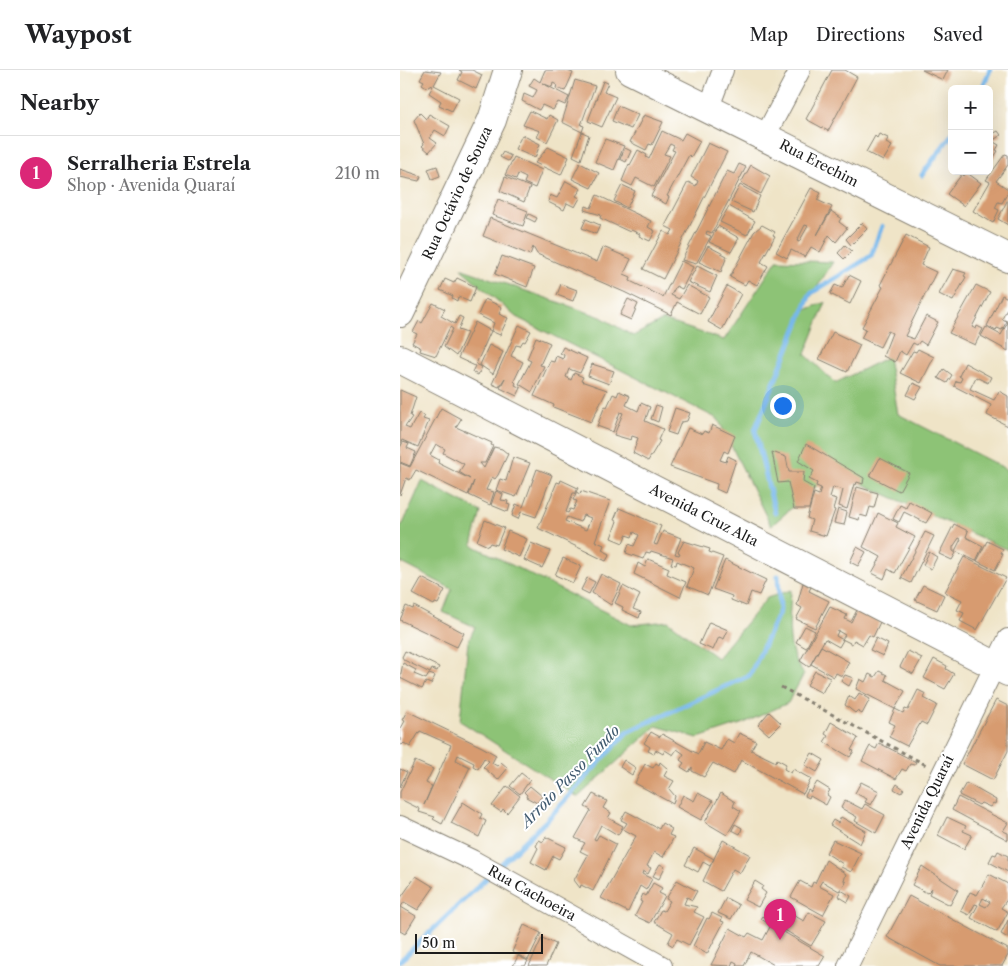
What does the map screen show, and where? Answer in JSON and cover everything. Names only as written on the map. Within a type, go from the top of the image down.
[{"type":"street","name":"Rua Octávio de Souza","points":[[400,313],[492,120],[508,70]]},
{"type":"street","name":"Rua Erechim","points":[[630,70],[709,107],[1008,258]]},
{"type":"street","points":[[709,107],[723,70]]},
{"type":"street","points":[[765,136],[800,70]]},
{"type":"street","name":"Avenida Cruz Alta","points":[[400,359],[1001,668]]},
{"type":"street","name":"Avenida Quaraí","points":[[848,966],[1001,668],[1008,639]]},
{"type":"street","name":"Rua Cachoeira","points":[[400,826],[472,860],[662,966]]},
{"type":"path","points":[[781,687],[912,757]]},
{"type":"green space","points":[[777,260],[833,262],[802,311],[826,302],[805,354],[835,383],[888,357],[898,414],[1008,470],[1008,550],[834,471],[771,526],[718,419],[516,317],[460,268],[601,317],[633,336],[663,320],[724,340]]},
{"type":"green space","points":[[422,481],[481,512],[472,545],[631,625],[668,621],[717,658],[767,598],[791,590],[789,623],[791,645],[793,655],[804,674],[788,703],[744,723],[698,738],[656,726],[578,797],[460,721],[468,642],[475,627],[443,612],[452,589],[400,562],[400,526],[403,524]]},
{"type":"building","points":[[425,70],[441,72],[434,85],[459,98],[452,111],[439,105],[441,101],[429,93],[433,86],[430,85],[428,88],[422,84],[424,81],[420,79]]},
{"type":"building","points":[[459,70],[472,70],[482,75],[476,89],[458,80],[462,72]]},
{"type":"building","points":[[545,70],[565,70],[573,73],[565,91],[556,88],[557,85],[553,83],[552,87],[542,83],[569,97],[565,105],[558,102],[553,110],[542,105],[539,110],[522,101],[524,94],[533,98],[537,90],[529,86],[534,78],[540,82]]},
{"type":"building","points":[[832,70],[845,70],[857,77],[828,131],[806,119]]},
{"type":"building","points":[[922,70],[948,70],[943,80]]},
{"type":"building","points":[[575,80],[595,86],[581,125],[584,126],[582,132],[562,122]]},
{"type":"building","points":[[603,81],[608,83],[604,92],[616,97],[602,127],[588,121]]},
{"type":"building","points":[[618,106],[638,115],[631,129],[612,121]]},
{"type":"building","points":[[530,111],[547,119],[549,115],[558,120],[547,142],[537,137],[540,131],[523,125]]},
{"type":"building","points":[[420,113],[426,119],[429,114],[450,126],[445,136],[435,130],[430,138],[437,143],[429,152],[422,146],[424,144],[414,120]]},
{"type":"building","points":[[644,115],[663,122],[652,145],[649,144],[646,150],[630,142]]},
{"type":"building","points":[[662,131],[681,140],[685,133],[700,141],[691,157],[689,155],[667,196],[669,197],[666,204],[651,196],[675,151],[672,150],[674,146],[670,144],[664,154],[670,156],[654,187],[636,178],[632,186],[622,181],[629,164],[638,150],[647,155],[646,157],[649,159]]},
{"type":"building","points":[[998,131],[1001,135],[993,140],[993,134]]},
{"type":"building","points":[[582,132],[589,135],[581,160],[573,156]]},
{"type":"building","points":[[879,134],[888,138],[886,143],[892,146],[883,161],[866,152],[875,136],[877,138]]},
{"type":"building","points":[[522,135],[540,144],[535,158],[515,149]]},
{"type":"building","points":[[605,139],[624,146],[614,170],[595,162]]},
{"type":"building","points":[[993,142],[999,145],[996,150],[998,151],[993,158]]},
{"type":"building","points":[[708,143],[727,152],[663,279],[643,269],[663,231],[670,235],[673,230],[665,226],[688,182],[696,186],[698,181],[691,177]]},
{"type":"building","points":[[548,147],[569,157],[561,175],[535,163]]},
{"type":"building","points":[[625,148],[631,151],[626,162],[620,159]]},
{"type":"building","points":[[503,152],[511,156],[508,161],[500,157]]},
{"type":"building","points":[[1005,154],[1008,155],[1008,165],[996,181],[1008,189],[1008,192],[1002,203],[998,202],[995,208],[999,210],[993,223],[973,211],[990,182],[986,180],[990,175],[993,175],[993,170]]},
{"type":"building","points":[[514,157],[542,170],[535,188],[524,183],[526,178],[518,174],[516,179],[505,175]]},
{"type":"building","points":[[580,163],[599,173],[591,188],[572,179]]},
{"type":"building","points":[[739,164],[746,167],[712,233],[707,231],[706,234],[711,236],[696,264],[682,260],[727,171],[734,174]]},
{"type":"building","points":[[751,165],[770,176],[761,194],[741,183]]},
{"type":"building","points":[[437,166],[440,176],[432,179],[428,169]]},
{"type":"building","points":[[400,169],[421,176],[419,181],[400,177]]},
{"type":"building","points":[[961,175],[970,175],[981,183],[964,206],[947,194]]},
{"type":"building","points":[[505,177],[530,187],[524,202],[500,191]]},
{"type":"building","points":[[566,181],[581,189],[576,196],[580,198],[575,207],[567,203],[564,210],[548,202],[550,195],[557,198]]},
{"type":"building","points":[[622,185],[635,191],[627,208],[614,201]]},
{"type":"building","points":[[740,185],[760,196],[753,212],[731,202]]},
{"type":"building","points":[[811,188],[821,193],[817,200],[832,207],[817,235],[831,211],[841,218],[839,222],[847,228],[836,242],[829,235],[820,252],[811,247],[805,257],[791,250],[787,258],[776,252]],"holes":[[[805,225],[808,226],[799,242],[797,241]]]},
{"type":"building","points":[[597,195],[651,221],[648,227],[655,231],[650,241],[639,236],[640,234],[631,230],[630,232],[600,218],[601,215],[584,210],[586,206],[591,208]]},
{"type":"building","points":[[498,199],[528,211],[523,226],[492,215]]},
{"type":"building","points":[[1008,199],[1008,225],[998,219]]},
{"type":"building","points":[[729,206],[755,221],[747,235],[720,222]]},
{"type":"building","points":[[529,214],[537,218],[535,222],[527,218]]},
{"type":"building","points":[[490,218],[597,262],[603,247],[631,259],[624,274],[631,277],[630,281],[663,297],[681,261],[693,267],[682,289],[676,286],[671,295],[679,299],[687,285],[709,297],[700,314],[677,302],[671,315],[537,254],[533,247],[530,255],[483,236]]},
{"type":"building","points":[[586,219],[600,225],[596,234],[582,228]]},
{"type":"building","points":[[862,223],[867,229],[851,245],[846,239]]},
{"type":"building","points":[[762,225],[775,232],[773,235],[775,236],[761,262],[768,266],[757,285],[748,280],[745,285],[730,277],[754,232]]},
{"type":"building","points":[[718,226],[739,238],[731,252],[709,242]]},
{"type":"building","points":[[906,235],[929,247],[921,265],[936,272],[905,336],[914,339],[926,316],[938,322],[926,345],[920,341],[917,345],[913,343],[906,355],[900,351],[895,362],[883,356],[892,333],[888,331],[880,347],[861,338],[866,329],[862,327],[883,287],[880,285]]},
{"type":"building","points":[[845,245],[852,251],[844,259],[838,253]]},
{"type":"building","points":[[708,246],[727,256],[721,272],[699,262]]},
{"type":"building","points":[[502,256],[534,268],[527,287],[495,274]]},
{"type":"building","points":[[697,266],[717,276],[710,292],[688,282]]},
{"type":"building","points":[[953,269],[966,273],[964,276],[966,277],[953,301],[939,294]]},
{"type":"building","points":[[849,275],[861,281],[850,304],[830,294],[835,285],[842,288]]},
{"type":"building","points":[[457,278],[476,287],[470,302],[458,297],[457,301],[452,298],[453,296],[440,290],[445,279],[454,283]]},
{"type":"building","points":[[561,284],[577,290],[573,301],[557,295]]},
{"type":"building","points":[[976,285],[990,292],[972,327],[976,329],[977,326],[983,329],[975,345],[949,333]]},
{"type":"building","points":[[727,286],[741,294],[722,330],[708,322]]},
{"type":"building","points":[[1002,295],[1008,298],[1008,307],[1002,319],[1007,321],[1002,330],[997,328],[996,331],[987,326]]},
{"type":"building","points":[[485,299],[502,307],[499,314],[508,318],[500,335],[491,331],[494,323],[478,315]]},
{"type":"building","points":[[628,299],[638,304],[631,320],[620,315]]},
{"type":"building","points":[[433,303],[445,309],[441,316],[455,324],[459,316],[463,318],[458,330],[467,333],[456,356],[444,347],[453,329],[450,327],[436,356],[420,351],[421,348],[412,343],[417,334],[413,332],[419,321],[422,323]]},
{"type":"building","points":[[475,322],[491,331],[476,364],[482,367],[478,375],[472,372],[475,366],[458,358]]},
{"type":"building","points":[[1008,322],[1008,351],[981,336],[986,327],[1001,335]]},
{"type":"building","points":[[519,325],[531,331],[525,342],[523,341],[520,346],[516,345],[511,356],[523,362],[514,381],[515,385],[521,388],[517,396],[500,388],[505,378],[499,387],[492,384]]},
{"type":"building","points":[[833,332],[860,345],[847,372],[819,359]]},
{"type":"building","points":[[536,337],[550,343],[540,365],[544,366],[532,392],[519,384],[531,361],[527,359]]},
{"type":"building","points":[[489,345],[503,352],[493,374],[480,365]]},
{"type":"building","points":[[563,347],[587,358],[580,373],[569,369],[566,377],[571,380],[574,373],[583,377],[581,381],[607,390],[591,422],[553,407],[554,405],[534,396],[550,361],[554,362],[556,356],[563,359],[564,355],[560,353]]},
{"type":"building","points":[[918,349],[934,357],[921,383],[900,373],[913,351],[916,352]]},
{"type":"building","points":[[965,363],[991,377],[988,383],[976,377],[970,389],[994,400],[999,391],[1008,396],[1008,426],[987,415],[991,405],[954,386],[956,381],[960,382],[962,378],[959,376]]},
{"type":"building","points":[[592,364],[614,371],[609,384],[588,376]]},
{"type":"building","points":[[944,369],[952,375],[947,383],[938,378]]},
{"type":"building","points":[[913,383],[922,387],[915,399],[907,395]]},
{"type":"building","points":[[400,390],[416,397],[410,416],[412,417],[405,427],[410,429],[419,413],[425,416],[423,419],[429,421],[418,447],[402,440],[400,445]]},
{"type":"building","points":[[619,391],[630,396],[626,405],[638,411],[641,403],[650,407],[645,421],[663,429],[658,440],[660,441],[648,461],[633,453],[638,438],[632,436],[631,440],[614,435],[623,413],[620,412],[613,432],[597,426],[605,406],[607,407],[613,394],[617,396]]},
{"type":"building","points":[[656,405],[662,407],[658,422],[651,419]]},
{"type":"building","points":[[441,408],[461,419],[456,427],[492,443],[491,445],[493,446],[485,463],[480,463],[484,468],[494,447],[502,449],[508,454],[498,475],[495,479],[492,477],[486,490],[494,492],[490,505],[469,495],[474,481],[468,495],[416,470],[410,480],[406,478],[400,495],[400,463],[410,467]],"holes":[[[436,444],[445,449],[443,453],[464,464],[459,472],[470,479],[438,463],[439,460],[430,455]]]},
{"type":"building","points":[[675,408],[690,413],[687,421],[681,422],[676,435],[667,432]]},
{"type":"building","points":[[712,425],[735,436],[728,453],[724,451],[720,460],[726,462],[728,456],[736,460],[725,493],[716,489],[717,484],[670,467],[688,428],[702,434],[704,431],[709,433]]},
{"type":"building","points":[[403,442],[409,444],[407,448],[416,452],[410,466],[400,462],[400,448]]},
{"type":"building","points":[[806,444],[864,478],[863,484],[857,482],[856,485],[854,484],[847,509],[839,506],[843,490],[833,487],[830,497],[836,499],[833,509],[835,510],[826,536],[809,531],[812,520],[807,518],[814,493],[819,495],[821,488],[816,486],[817,483],[809,479],[814,471],[798,461]]},
{"type":"building","points":[[772,452],[786,457],[789,472],[804,472],[803,482],[814,488],[809,509],[794,509],[788,482],[778,483]]},
{"type":"building","points":[[513,457],[530,463],[516,497],[496,490],[500,479],[506,481]]},
{"type":"building","points":[[880,458],[909,473],[899,491],[870,476]]},
{"type":"building","points":[[537,469],[552,475],[536,517],[521,512],[518,519],[512,516],[516,504],[523,507]]},
{"type":"building","points":[[561,480],[578,488],[576,492],[580,494],[581,491],[610,501],[595,541],[604,545],[602,550],[610,554],[606,561],[538,528],[557,482],[560,483]],"holes":[[[573,493],[576,493],[573,500],[577,501],[573,510],[570,509],[568,513],[566,512]],[[583,515],[591,518],[586,530],[565,521],[567,517],[580,522]]]},
{"type":"building","points":[[857,487],[878,493],[874,508],[870,507],[867,517],[860,515],[859,520],[849,517]]},
{"type":"building","points":[[496,491],[503,494],[501,500],[508,501],[507,504],[510,505],[508,512],[491,505]]},
{"type":"building","points":[[909,501],[932,513],[926,523],[904,512],[899,522],[893,519],[900,505],[906,508]]},
{"type":"building","points":[[619,508],[661,526],[654,544],[657,545],[663,531],[681,538],[675,554],[679,555],[680,553],[678,552],[684,541],[710,549],[709,552],[723,557],[708,595],[687,586],[694,568],[677,561],[676,565],[671,564],[673,558],[651,551],[650,553],[646,552],[643,559],[626,553],[629,544],[634,546],[639,535],[634,532],[632,537],[626,535],[623,543],[611,538],[617,521],[614,520]]},
{"type":"building","points":[[838,509],[847,512],[844,525],[834,523]]},
{"type":"building","points":[[878,513],[898,523],[896,527],[915,537],[895,573],[888,569],[884,579],[872,573],[881,557],[863,547]]},
{"type":"building","points":[[485,520],[504,528],[497,545],[490,543],[488,546],[477,541]]},
{"type":"building","points":[[954,524],[968,531],[966,537],[983,546],[976,561],[955,551],[961,539],[959,538],[953,547],[953,551],[956,553],[952,560],[939,554]]},
{"type":"building","points":[[508,531],[527,539],[519,557],[501,549]]},
{"type":"building","points":[[925,532],[934,536],[911,583],[901,578]]},
{"type":"building","points":[[987,541],[1003,549],[1001,553],[1003,554],[995,570],[977,561]]},
{"type":"building","points":[[531,543],[550,551],[542,568],[524,560]]},
{"type":"building","points":[[857,547],[866,552],[858,566],[850,562]]},
{"type":"building","points":[[929,552],[937,557],[931,569],[923,565]]},
{"type":"building","points":[[964,557],[1006,578],[977,630],[960,621],[964,613],[957,610],[962,600],[945,592]]},
{"type":"building","points":[[563,558],[581,566],[573,583],[555,575]]},
{"type":"building","points":[[648,559],[669,568],[667,574],[686,582],[680,597],[634,574],[638,563],[645,567]]},
{"type":"building","points":[[725,560],[766,580],[759,595],[751,592],[746,606],[731,600],[732,596],[713,589]]},
{"type":"building","points":[[601,574],[621,584],[611,605],[592,593]]},
{"type":"building","points":[[422,578],[445,590],[438,604],[435,603],[434,605],[413,594]]},
{"type":"building","points":[[587,578],[595,582],[589,594],[581,590]]},
{"type":"building","points":[[803,583],[811,587],[809,591],[829,601],[815,628],[796,619],[802,608],[797,605]]},
{"type":"building","points":[[923,585],[944,595],[937,610],[915,600]]},
{"type":"building","points":[[623,586],[640,595],[633,609],[641,612],[639,618],[622,610],[623,607],[615,603]]},
{"type":"building","points":[[406,606],[413,609],[414,606],[464,633],[457,647],[400,620]]},
{"type":"building","points":[[830,607],[847,615],[845,619],[851,622],[857,610],[880,622],[873,637],[869,635],[863,645],[854,640],[852,644],[842,639],[845,635],[838,631],[836,636],[843,640],[839,647],[825,639],[809,667],[800,661]]},
{"type":"building","points":[[709,622],[728,630],[724,639],[719,637],[713,650],[699,644]]},
{"type":"building","points":[[805,626],[815,631],[806,648],[796,642]]},
{"type":"building","points":[[876,638],[888,644],[883,656],[870,650]]},
{"type":"building","points":[[821,646],[849,662],[842,676],[836,673],[834,677],[811,664]]},
{"type":"building","points":[[405,651],[439,667],[437,671],[432,669],[430,673],[404,660],[402,657]]},
{"type":"building","points":[[908,651],[922,658],[913,674],[900,667]]},
{"type":"building","points":[[934,659],[947,666],[946,669],[954,674],[945,689],[924,678]]},
{"type":"building","points":[[403,663],[416,670],[414,674],[426,679],[429,674],[435,676],[431,684],[426,682],[422,689],[400,678]]},
{"type":"building","points":[[815,671],[830,678],[822,693],[807,685]]},
{"type":"building","points":[[879,671],[887,675],[885,680],[905,691],[895,709],[856,689],[860,679],[865,682],[869,674],[875,677]]},
{"type":"building","points":[[845,675],[853,678],[849,686],[841,681]]},
{"type":"building","points":[[918,690],[926,694],[924,698],[937,705],[927,725],[921,722],[907,746],[889,737],[895,725],[889,722],[895,709],[903,713],[905,709],[908,710]]},
{"type":"building","points":[[859,693],[870,699],[862,714],[857,711],[855,713],[845,705],[849,696],[855,700]]},
{"type":"building","points":[[996,700],[1008,706],[1008,751],[993,780],[962,764]]},
{"type":"building","points":[[407,711],[482,747],[496,755],[492,763],[497,766],[501,762],[508,768],[498,780],[483,767],[489,761],[484,758],[478,769],[473,766],[474,763],[458,755],[456,760],[470,767],[442,824],[433,819],[435,817],[419,812],[420,809],[400,799],[400,792],[415,761],[433,769],[426,783],[432,786],[424,805],[451,745],[420,731],[410,747],[404,743],[400,744],[400,730],[405,721],[402,720]]},
{"type":"building","points":[[769,712],[781,723],[769,735],[758,725]]},
{"type":"building","points":[[831,722],[858,738],[851,750],[854,751],[850,757],[824,742],[828,736],[825,734]]},
{"type":"building","points":[[651,732],[660,737],[662,734],[698,754],[704,742],[721,750],[727,739],[734,743],[739,733],[756,741],[751,750],[776,762],[777,759],[786,764],[784,769],[791,773],[793,769],[811,779],[803,794],[741,760],[734,774],[713,763],[704,777],[692,771],[692,767],[689,772],[681,767],[684,763],[680,760],[684,754],[677,749],[673,755],[665,750],[663,754],[656,750],[654,754],[648,751],[650,747],[644,743]]},
{"type":"building","points":[[879,743],[916,762],[914,765],[910,764],[906,771],[902,769],[896,779],[862,761],[870,746],[876,749]]},
{"type":"building","points":[[812,753],[824,760],[817,772],[805,765]]},
{"type":"building","points":[[624,760],[636,768],[632,775],[620,767]]},
{"type":"building","points":[[660,762],[668,769],[664,776],[674,781],[669,789],[675,796],[673,804],[635,783],[645,764],[653,768],[656,763],[659,765]]},
{"type":"building","points":[[400,769],[407,772],[400,787]]},
{"type":"building","points":[[521,773],[530,780],[520,794],[510,786]]},
{"type":"building","points":[[817,782],[830,790],[827,795],[830,797],[826,805],[810,796],[809,798],[805,796],[808,790],[811,792]]},
{"type":"building","points":[[861,782],[879,791],[871,805],[865,802],[867,799],[855,793]]},
{"type":"building","points":[[966,783],[996,800],[995,804],[993,803],[990,807],[981,803],[979,805],[959,795]]},
{"type":"building","points":[[897,784],[904,789],[901,793],[894,789]]},
{"type":"building","points":[[507,786],[520,796],[507,813],[503,809],[501,812],[492,806]]},
{"type":"building","points":[[530,786],[542,796],[537,803],[526,797],[527,795],[524,792]]},
{"type":"building","points":[[698,793],[713,801],[701,820],[677,807],[683,795],[694,801]]},
{"type":"building","points":[[721,793],[735,802],[733,806],[741,811],[727,835],[705,822]]},
{"type":"building","points":[[593,794],[607,801],[603,808],[611,813],[608,818],[623,826],[618,835],[601,825],[594,839],[596,840],[599,835],[616,844],[593,891],[581,885],[580,888],[574,880],[588,855],[580,851],[585,843],[575,838],[591,810],[585,807]]},
{"type":"building","points":[[958,797],[1008,823],[1003,831],[1008,833],[1008,840],[952,810]]},
{"type":"building","points":[[845,800],[862,809],[865,804],[885,815],[876,833],[855,821],[857,817],[841,808]]},
{"type":"building","points":[[463,802],[482,814],[480,818],[486,821],[479,837],[451,823]]},
{"type":"building","points":[[626,811],[659,829],[662,823],[672,829],[669,835],[674,837],[663,857],[654,852],[647,866],[651,868],[648,874],[643,871],[642,874],[652,879],[646,890],[640,886],[628,912],[601,898],[636,836],[623,829],[627,823],[621,820]]},
{"type":"building","points":[[841,817],[866,831],[860,844],[830,825],[833,820],[838,823]]},
{"type":"building","points":[[947,817],[966,826],[963,831],[972,835],[964,849],[938,835]]},
{"type":"building","points":[[735,824],[742,828],[740,834],[732,830]]},
{"type":"building","points":[[546,837],[566,847],[559,859],[553,856],[546,870],[531,862],[538,848],[536,846],[539,840],[543,842]]},
{"type":"building","points":[[723,840],[750,855],[740,873],[733,869],[721,891],[703,881]]},
{"type":"building","points":[[833,840],[861,853],[851,872],[841,867],[843,864],[826,853]]},
{"type":"building","points":[[694,848],[714,859],[710,866],[703,862],[698,872],[685,865]]},
{"type":"building","points":[[998,851],[1008,856],[1008,872],[989,862],[993,854],[996,855]]},
{"type":"building","points":[[826,860],[846,874],[844,881],[846,882],[839,891],[822,881],[819,886],[834,894],[823,915],[791,897],[800,881],[811,887],[813,882],[815,883]]},
{"type":"building","points":[[660,864],[665,867],[659,879],[653,876]]},
{"type":"building","points":[[922,866],[958,890],[950,905],[929,894],[932,888],[927,893],[912,885]]},
{"type":"building","points":[[989,874],[1008,884],[1008,898],[1001,908],[1008,912],[997,932],[971,918],[978,905],[975,904],[969,915],[961,911],[970,892],[977,895]],"holes":[[[983,898],[990,902],[986,907],[980,904]]]},
{"type":"building","points":[[416,876],[434,887],[418,910],[404,902],[401,907],[416,916],[405,934],[400,931],[400,899]]},
{"type":"building","points":[[677,880],[697,891],[692,900],[687,897],[684,904],[697,907],[694,912],[704,917],[689,945],[677,939],[673,946],[668,943],[673,933],[654,922],[661,910],[664,911],[670,901],[666,899]]},
{"type":"building","points":[[755,881],[763,886],[761,889],[766,893],[758,907],[744,900]]},
{"type":"building","points":[[653,883],[662,888],[659,893],[665,896],[650,923],[635,916],[642,902],[640,901],[643,894],[646,896]]},
{"type":"building","points":[[841,890],[851,896],[848,902],[838,896]]},
{"type":"building","points":[[909,896],[1008,949],[1008,955],[1002,966],[940,966],[887,937]]},
{"type":"building","points":[[726,898],[739,905],[731,919],[718,913]]},
{"type":"building","points":[[780,908],[804,921],[809,912],[826,921],[811,946],[783,929],[782,931],[825,956],[819,966],[776,966],[751,952],[744,966],[736,966],[737,963],[733,961],[731,966],[711,965],[730,928],[746,937],[749,933],[763,940],[771,925],[761,919],[763,916],[772,921]]},
{"type":"building","points":[[712,913],[722,918],[721,921],[724,922],[707,954],[693,946],[707,918],[709,919]]},
{"type":"building","points":[[1008,920],[1008,938],[1001,934]]},
{"type":"building","points":[[524,925],[541,933],[528,960],[512,952]]},
{"type":"building","points":[[542,938],[556,944],[546,966],[529,966]]},
{"type":"building","points":[[518,956],[528,961],[525,966],[513,966]]},
{"type":"waterway","name":"Arroio Passo Fundo","points":[[984,85],[990,70]]},
{"type":"waterway","name":"Arroio Passo Fundo","points":[[922,175],[948,139]]},
{"type":"waterway","name":"Arroio Passo Fundo","points":[[775,513],[755,430],[810,294],[871,256],[882,226]]},
{"type":"waterway","name":"Arroio Passo Fundo","points":[[497,868],[546,821],[627,732],[750,675],[780,610],[778,576]]},
{"type":"waterway","name":"Arroio Passo Fundo","points":[[400,961],[489,876]]},
{"type":"place","name":"Serralheria Estrela","points":[[780,940]]}]
